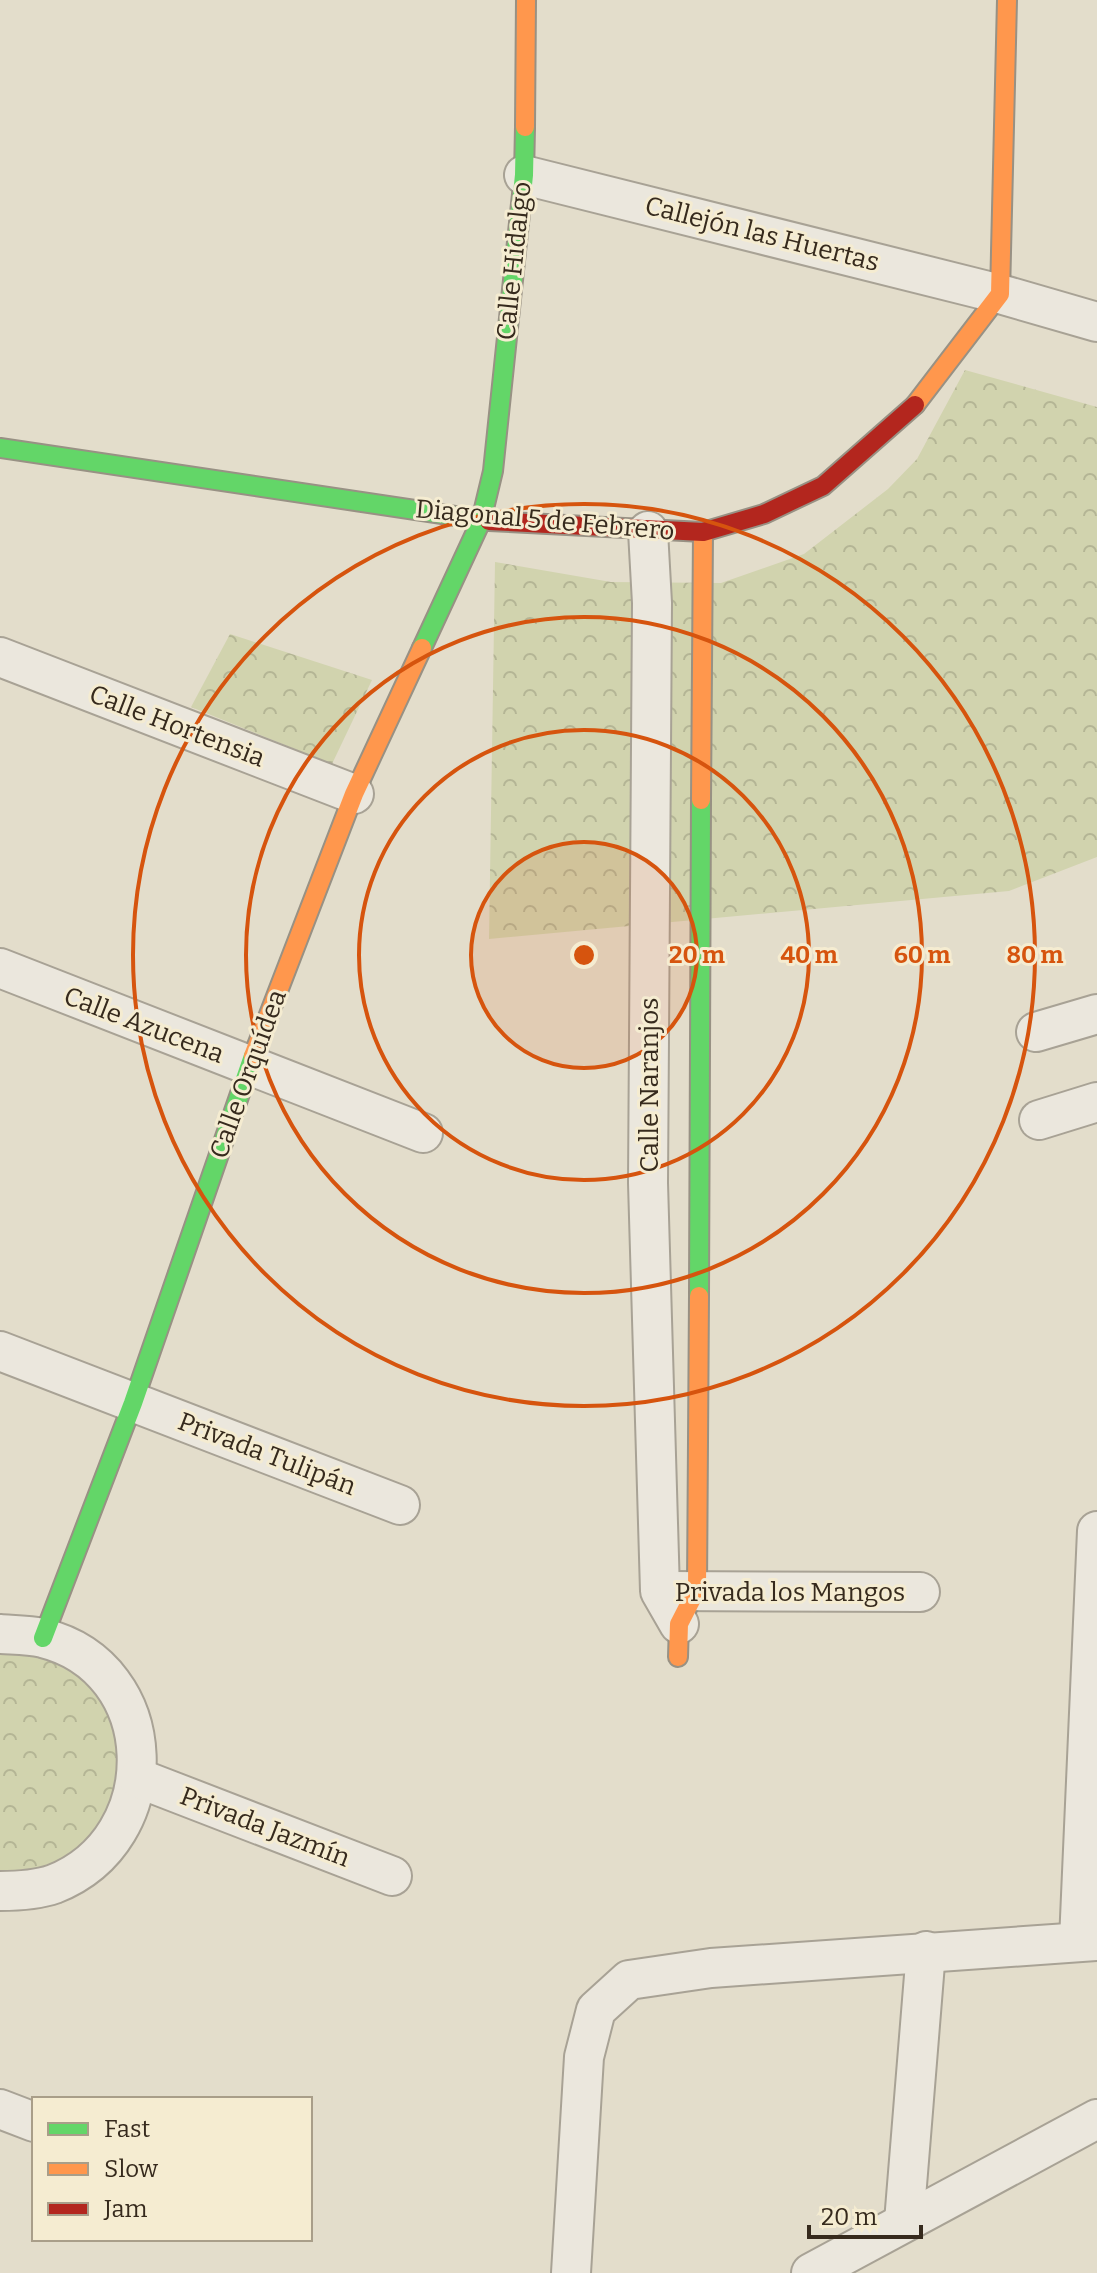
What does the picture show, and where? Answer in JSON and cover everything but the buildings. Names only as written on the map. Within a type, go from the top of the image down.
[{"type":"street","name":"Calle Hidalgo","points":[[481,521],[493,471],[524,175],[526,0]]},
{"type":"street","points":[[1000,294],[1007,0]]},
{"type":"street","name":"Callejón las Huertas","points":[[524,175],[1000,294],[1097,322]]},
{"type":"street","name":"Diagonal 5 de Febrero","points":[[0,448],[481,521],[703,532],[764,514],[823,486],[915,405],[1000,294]]},
{"type":"street","name":"Calle Orquídea","points":[[43,1638],[133,1403],[249,1066],[354,794],[481,521]]},
{"type":"street","name":"Calle Naranjos","points":[[648,531],[652,603],[648,1183],[679,1590]]},
{"type":"street","name":"Calle Naranjos","points":[[679,1590],[699,1184],[703,532]]},
{"type":"street","name":"Calle Hortensia","points":[[0,657],[354,794]]},
{"type":"street","points":[[651,754],[703,752]]},
{"type":"street","name":"Calle Azucena","points":[[0,968],[423,1133]]},
{"type":"street","points":[[1036,1032],[1097,1014]]},
{"type":"street","points":[[1039,1120],[1097,1102]]},
{"type":"street","points":[[648,1183],[699,1184]]},
{"type":"street","name":"Privada Tulipán","points":[[0,1351],[400,1505]]},
{"type":"street","points":[[571,2273],[584,2057],[596,2010],[629,1980],[711,1968],[1088,1941],[1097,1531]]},
{"type":"street","points":[[678,1640],[679,1590]]},
{"type":"street","name":"Privada los Mangos","points":[[679,1590],[920,1592]]},
{"type":"street","points":[[0,1634],[43,1638],[71,1650],[96,1667],[116,1690],[130,1718],[138,1747],[138,1778],[131,1806],[119,1831],[101,1854],[79,1871],[53,1884],[25,1891],[0,1891]]},
{"type":"street","name":"Privada Jazmín","points":[[138,1778],[392,1876]]},
{"type":"street","points":[[904,2222],[926,1951]]},
{"type":"street","points":[[0,2109],[32,2121]]},
{"type":"street","points":[[811,2273],[1097,2119]]},
{"type":"green space","points":[[965,370],[1097,407],[1097,857],[1009,891],[489,939],[495,562],[611,582],[721,583],[804,554],[888,489],[917,459]]},
{"type":"green space","points":[[230,634],[372,680],[332,764],[191,707]]},
{"type":"green space","points":[[16,1651],[51,1657],[83,1673],[108,1698],[128,1765],[105,1831],[47,1871],[0,1873],[0,1654]]},
{"type":"traffic: fast","points":[[422,648],[481,521],[493,471],[524,175],[525,127]]},
{"type":"traffic: fast","points":[[0,448],[489,521]]},
{"type":"traffic: fast","points":[[699,1296],[701,800]]},
{"type":"traffic: fast","points":[[43,1638],[133,1403],[253,1056]]},
{"type":"traffic: slow","points":[[525,127],[526,0]]},
{"type":"traffic: slow","points":[[915,405],[1000,294],[1007,0]]},
{"type":"traffic: slow","points":[[701,800],[703,532]]},
{"type":"traffic: slow","points":[[253,1056],[354,794],[422,648]]},
{"type":"traffic: slow","points":[[678,1657],[679,1624],[697,1589],[699,1296]]},
{"type":"traffic: jam","points":[[489,521],[703,532],[764,514],[823,486],[915,405]]}]
